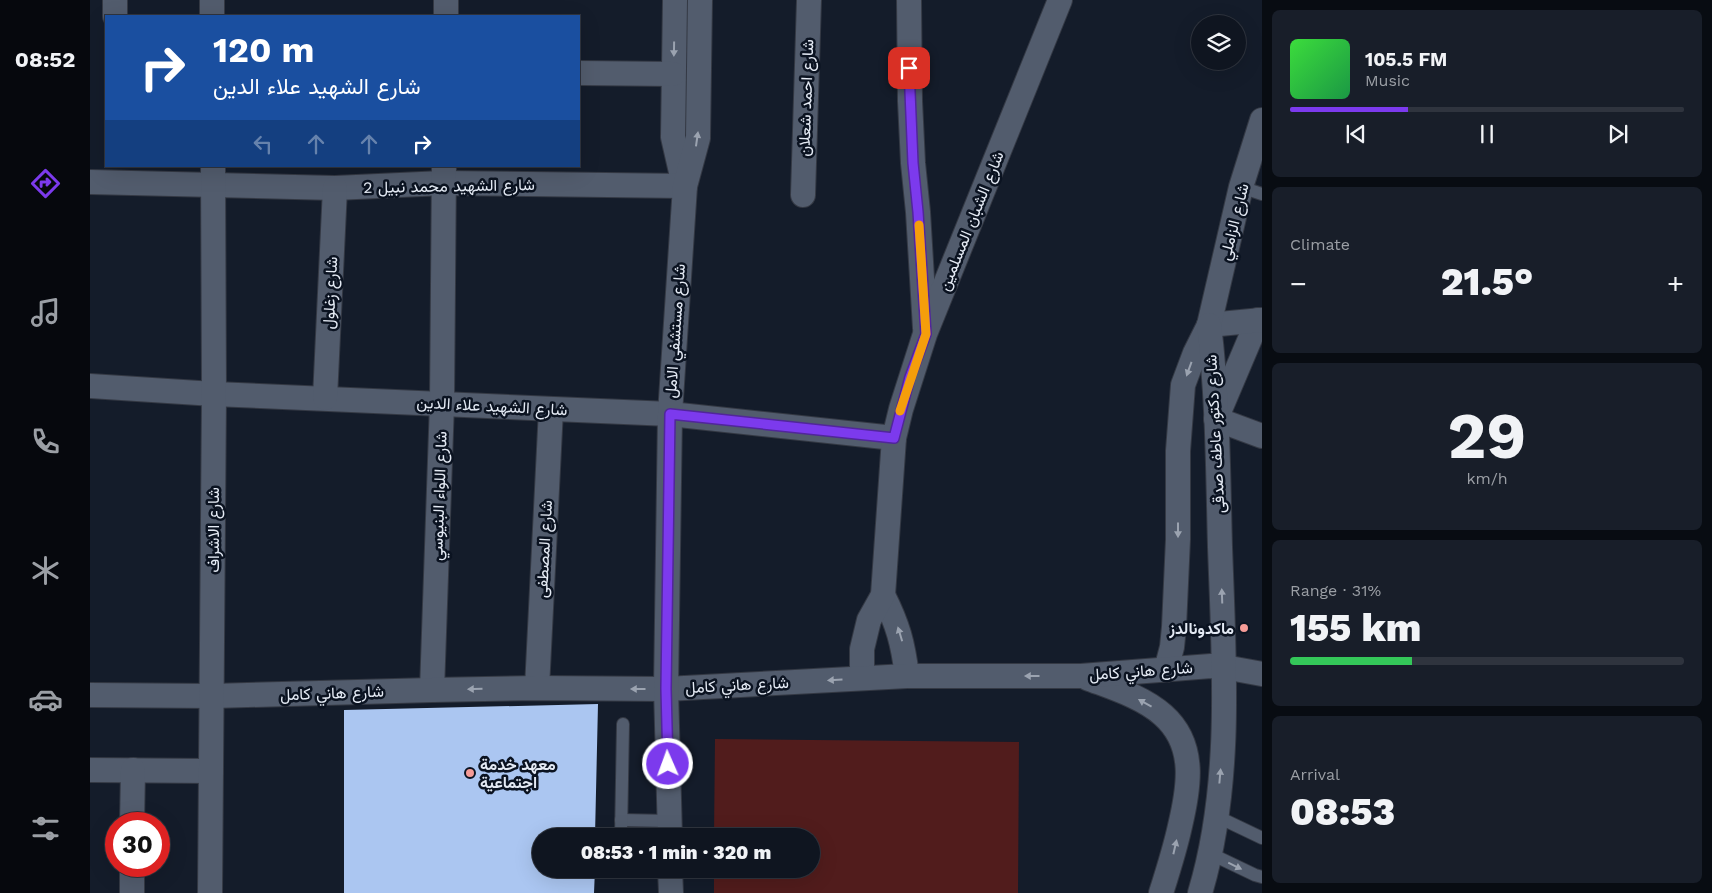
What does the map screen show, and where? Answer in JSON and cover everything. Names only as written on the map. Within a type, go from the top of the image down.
[{"type":"street","points":[[115,0],[115,15]]},
{"type":"street","points":[[212,0],[212,15]]},
{"type":"street","points":[[446,0],[446,15]]},
{"type":"street","name":"شارع مستشفي الامل","points":[[675,0],[673,137],[685,186]]},
{"type":"street","name":"شارع مستشفي الامل","points":[[670,828],[666,689],[670,414],[685,186],[698,138],[700,0]]},
{"type":"street","name":"شارع احمد شعلان","points":[[802,195],[809,0]]},
{"type":"street","points":[[909,0],[913,163],[926,334]]},
{"type":"street","name":"شارع الشبان المسلمين","points":[[862,678],[862,649],[869,620],[882,594],[894,438],[910,377],[1060,0]]},
{"type":"street","points":[[580,73],[673,74]]},
{"type":"street","name":"شارع الزاملي","points":[[1209,325],[1252,190],[1262,120]]},
{"type":"street","name":"شارع الشهيد محمد نبيل 2","points":[[90,182],[117,175],[212,176],[335,188],[443,175],[685,186]]},
{"type":"street","name":"شارع اللواء البنيوسي","points":[[432,690],[442,403],[443,175]]},
{"type":"street","name":"شارع الاشراف","points":[[210,893],[214,394],[212,176]]},
{"type":"street","name":"شارع زغلول","points":[[324,398],[335,188]]},
{"type":"street","points":[[1209,325],[1260,320],[1216,419],[1262,436]]},
{"type":"street","name":"شارع دكتور عاطف صدقى","points":[[1200,893],[1216,816],[1223,745],[1224,667],[1215,376],[1209,325]]},
{"type":"street","name":"شارع دكتور عاطف صدقى","points":[[1166,670],[1172,647],[1174,627],[1178,539],[1178,451],[1183,385],[1195,353],[1209,325]]},
{"type":"street","name":"شارع الشهيد علاء الدين","points":[[90,386],[214,394],[670,414],[894,438]]},
{"type":"street","name":"شارع المصطفى","points":[[537,688],[551,409]]},
{"type":"street","points":[[882,594],[895,619],[903,646],[907,676]]},
{"type":"street","name":"شارع هاني كامل","points":[[90,695],[213,696],[537,688],[666,689],[907,676],[1081,676],[1211,666],[1260,670]]},
{"type":"street","points":[[1081,676],[1134,697],[1153,707],[1172,724],[1180,735],[1189,771],[1186,801],[1172,860],[1161,893]]},
{"type":"street","points":[[90,770],[211,771]]},
{"type":"street","points":[[132,812],[133,770]]},
{"type":"street","points":[[1186,801],[1216,816]]},
{"type":"street","points":[[132,877],[132,893]]},
{"type":"street","points":[[670,878],[671,893]]},
{"type":"lane","points":[[621,828],[623,724]]},
{"type":"lane","points":[[1216,816],[1262,838]]},
{"type":"lane","points":[[621,820],[665,828]]},
{"type":"lane","points":[[1209,853],[1262,877]]},
{"type":"shaded area","points":[[715,739],[1019,742],[1018,893],[714,893],[714,878],[820,878],[820,828],[714,828]]},
{"type":"building","name":"معهد خدمة اجتماعية","points":[[598,704],[595,828],[532,828],[532,878],[595,878],[594,893],[344,893],[344,710]]},
{"type":"slow traffic","points":[[900,411],[926,334],[919,225]]},
{"type":"place","name":"ماكدونالدز","points":[[1244,628]]},
{"type":"place","name":"معهد خدمة اجتماعية","points":[[470,773]]},
{"type":"route","points":[[668,764],[666,689],[670,414],[894,438],[910,377],[926,334],[913,163],[909,68]]}]
